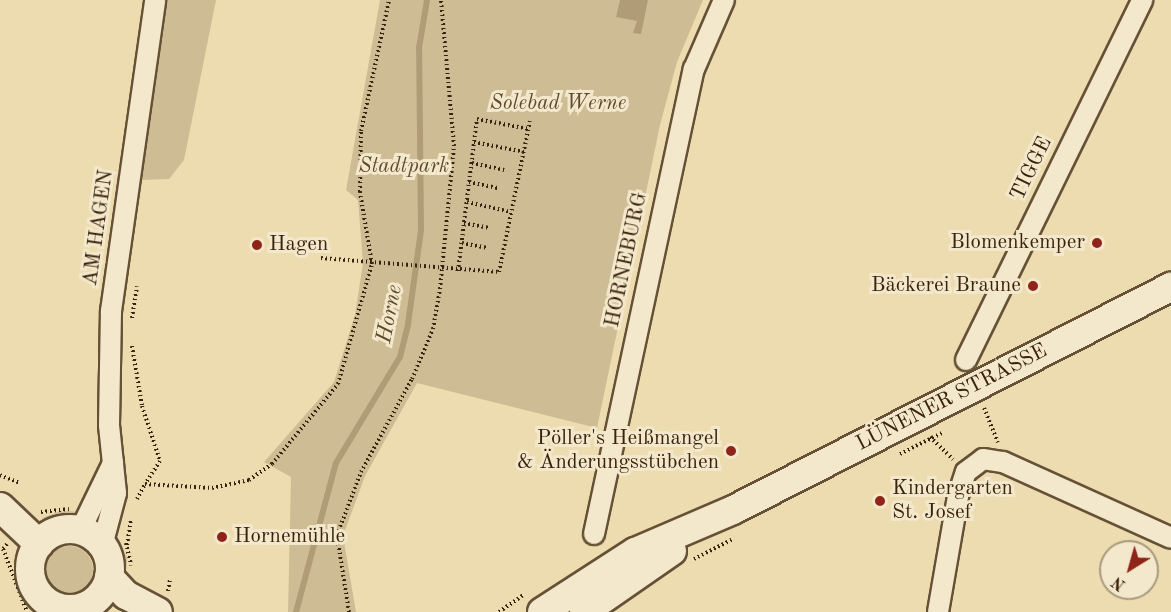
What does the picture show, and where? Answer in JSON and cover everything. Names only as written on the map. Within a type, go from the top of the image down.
[{"type":"main road","name":"LÜNENER STRASSE","points":[[542,612],[635,552],[733,510],[1171,287]]},
{"type":"main road","points":[[0,507],[30,537],[31,579],[53,609],[104,607],[120,578]]},
{"type":"main road","name":"LÜNENER STRASSE","points":[[584,612],[733,510]]},
{"type":"main road","points":[[30,537],[57,531],[102,531],[126,595],[158,612]]},
{"type":"street","name":"AM HAGEN","points":[[102,531],[113,463],[111,311],[155,0]]},
{"type":"street","name":"HORNEBURG","points":[[594,534],[692,80],[724,0]]},
{"type":"street","name":"TIGGE","points":[[966,360],[1142,0]]},
{"type":"street","points":[[938,612],[966,472],[982,459],[1003,462],[1171,538]]},
{"type":"path","points":[[144,484],[231,486],[272,464],[338,384],[372,264],[360,192],[361,131],[389,0]]},
{"type":"path","points":[[349,612],[337,535],[361,472],[433,329],[443,271],[454,146],[441,0]]},
{"type":"path","points":[[458,271],[477,119],[529,129]]},
{"type":"path","points":[[321,258],[443,271],[499,272],[530,121]]},
{"type":"path","points":[[474,142],[524,152]]},
{"type":"path","points":[[472,163],[504,170]]},
{"type":"path","points":[[469,182],[498,188]]},
{"type":"path","points":[[467,202],[512,212]]},
{"type":"path","points":[[464,223],[490,228]]},
{"type":"path","points":[[462,243],[487,248]]},
{"type":"path","points":[[131,330],[137,282]]},
{"type":"path","points":[[132,340],[142,406],[160,461],[135,502]]},
{"type":"path","points":[[972,389],[992,421],[1003,462]]},
{"type":"path","points":[[918,417],[932,439],[966,472]]},
{"type":"path","points":[[0,475],[20,483]]},
{"type":"path","points":[[27,612],[3,549],[30,537],[53,509],[102,531],[120,578]]},
{"type":"path","points":[[102,531],[133,513]]},
{"type":"green space","points":[[166,0],[216,0],[184,160],[169,179],[140,180]]},
{"type":"green space","name":"Solebad Werne","points":[[380,0],[703,0],[677,62],[660,125],[597,428],[417,383],[365,476],[343,536],[356,612],[288,612],[291,477],[264,462],[334,382],[355,315],[363,263],[358,200],[346,190]]},
{"type":"green space","points":[[58,512],[79,512],[61,524],[42,518]]},
{"type":"green space","points":[[116,534],[127,558],[125,586],[115,561]]},
{"type":"green space","points":[[69,546],[86,553],[93,570],[86,587],[69,594],[52,587],[45,570],[52,553]]},
{"type":"shaded area","points":[[620,0],[648,0],[641,34],[633,33],[637,21],[616,17]]},
{"type":"waterway","name":"Horne","points":[[296,612],[336,463],[400,357],[408,324],[421,230],[419,48],[427,0]]},
{"type":"place","name":"Blomenkemper","points":[[1097,243]]},
{"type":"place","name":"Hagen","points":[[257,245]]},
{"type":"place","name":"Bäckerei Braune","points":[[1033,286]]},
{"type":"place","name":"Pöller's Heißmangel & Änderungsstübchen","points":[[731,451]]},
{"type":"place","name":"Kindergarten St. Josef","points":[[880,501]]},
{"type":"place","name":"Hornemühle","points":[[222,537]]},
{"type":"park label","name":"Stadtpark","points":[[404,167]]}]
